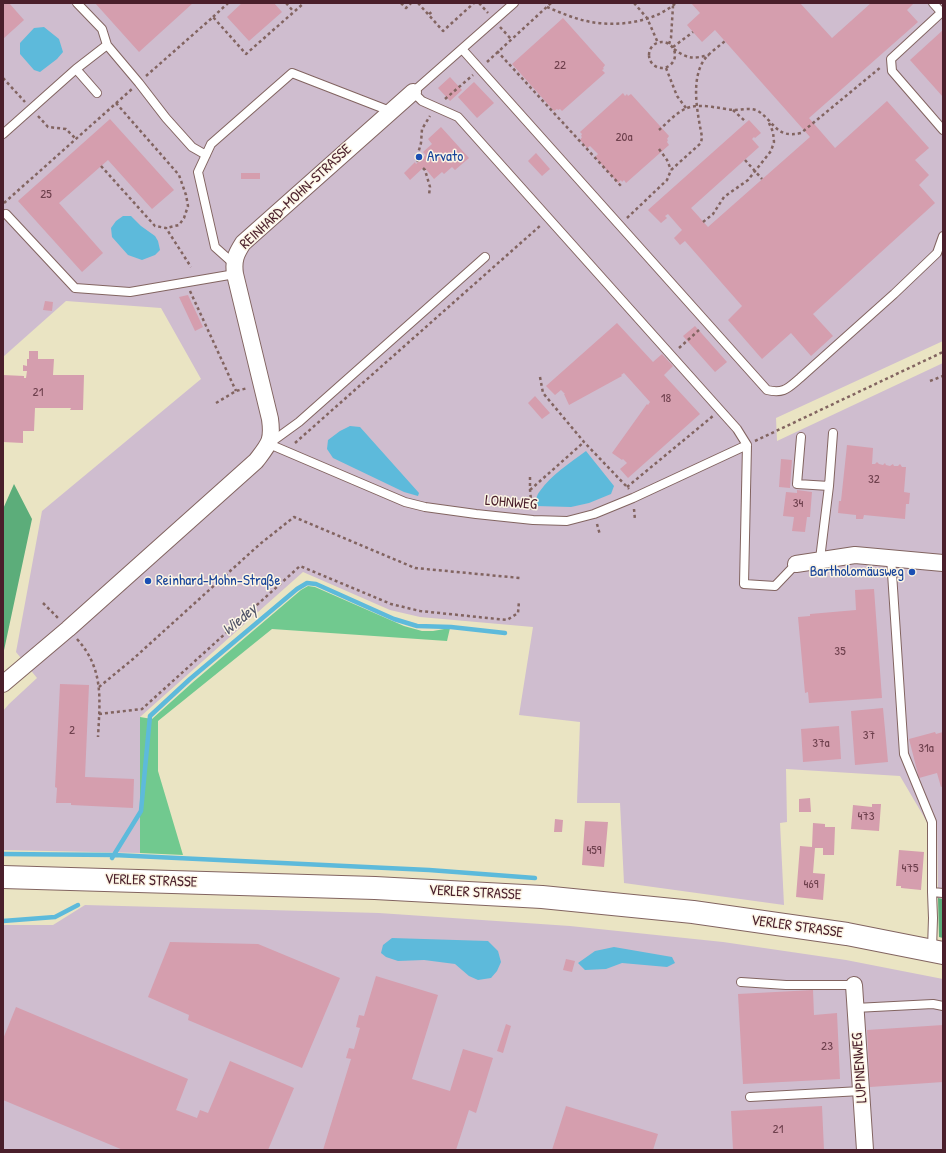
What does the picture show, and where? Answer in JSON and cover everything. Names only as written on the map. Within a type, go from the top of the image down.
[{"type":"main road","name":"VERLER STRASSE","points":[[3,877],[375,888],[542,897],[693,912],[847,934],[937,951]]},
{"type":"street","name":"REINHARD-MOHN-STRASSE","points":[[234,269],[237,253],[244,243],[413,92]]},
{"type":"street","points":[[3,684],[68,629],[256,461],[270,444],[272,432],[234,269]]},
{"type":"street","points":[[796,564],[820,559],[855,555],[943,563]]},
{"type":"street","name":"LUPINENWEG","points":[[854,985],[865,1150]]},
{"type":"lane","points":[[77,3],[102,29],[107,45],[166,118],[192,147],[206,155]]},
{"type":"lane","points":[[514,3],[413,92],[422,102],[458,117],[737,429],[747,445],[744,584],[775,586],[796,564]]},
{"type":"lane","points":[[932,3],[942,12],[891,59],[892,71],[943,130]]},
{"type":"lane","points":[[3,134],[107,45]]},
{"type":"lane","points":[[462,49],[768,390],[776,392],[784,391],[894,294],[937,253],[943,236]]},
{"type":"lane","points":[[76,70],[97,93]]},
{"type":"lane","points":[[6,214],[75,288],[130,292],[186,282],[234,269],[215,247],[198,172],[211,144],[292,74],[390,111]]},
{"type":"lane","points":[[270,444],[299,422],[485,257]]},
{"type":"lane","points":[[820,559],[829,486],[833,433]]},
{"type":"lane","points":[[801,437],[797,484],[829,486]]},
{"type":"lane","name":"LOHNWEG","points":[[270,444],[405,502],[424,507],[533,520],[567,521],[594,514],[633,498],[747,445]]},
{"type":"lane","points":[[891,558],[904,754],[932,822],[933,918],[937,951]]},
{"type":"lane","points":[[932,892],[943,893]]},
{"type":"lane","points":[[741,982],[786,985],[854,985]]},
{"type":"lane","points":[[855,1008],[933,1004],[943,1006]]},
{"type":"lane","points":[[750,1097],[861,1091]]},
{"type":"path","points":[[3,204],[228,3]]},
{"type":"path","points":[[286,3],[294,12]]},
{"type":"path","points":[[213,17],[246,54],[304,3]]},
{"type":"path","points":[[401,3],[406,8],[411,3]]},
{"type":"path","points":[[418,3],[443,30],[474,3]]},
{"type":"path","points":[[418,162],[417,158],[421,143],[422,129],[434,107],[436,100],[444,100],[551,3]]},
{"type":"path","points":[[634,3],[647,18],[658,43]]},
{"type":"path","points":[[546,7],[569,16],[592,22],[615,23],[633,22],[660,15],[676,3]]},
{"type":"path","points":[[669,44],[671,38],[673,6]]},
{"type":"path","points":[[429,14],[433,11]]},
{"type":"path","points":[[494,21],[511,39]]},
{"type":"path","points":[[673,48],[693,32]]},
{"type":"path","points":[[619,225],[667,180],[672,170],[702,140],[696,90],[697,78],[701,66],[709,54],[725,41]]},
{"type":"path","points":[[662,42],[669,44],[676,53],[674,62],[671,66],[666,68],[655,67],[650,60],[649,52],[654,45],[658,43],[662,42]]},
{"type":"path","points":[[673,48],[689,57],[697,58],[709,54]]},
{"type":"path","points":[[497,51],[621,186]]},
{"type":"path","points":[[659,130],[686,108],[698,106],[732,110],[753,109],[783,134],[791,136],[801,133],[891,59]]},
{"type":"path","points":[[666,68],[677,96],[686,108]]},
{"type":"path","points":[[101,166],[155,226],[166,228],[179,225],[184,218],[188,206],[179,175],[116,103]]},
{"type":"path","points":[[732,110],[746,122]]},
{"type":"path","points":[[703,222],[713,214],[724,197],[748,180],[771,151],[774,142],[773,132],[768,120]]},
{"type":"path","points":[[658,149],[667,160],[672,170]]},
{"type":"path","points":[[745,160],[762,179]]},
{"type":"path","points":[[423,168],[430,187],[429,195]]},
{"type":"path","points":[[286,451],[549,218]]},
{"type":"path","points":[[166,228],[191,267]]},
{"type":"path","points":[[186,282],[236,391]]},
{"type":"path","points":[[671,355],[707,322]]},
{"type":"path","points":[[747,445],[943,352]]},
{"type":"path","points":[[930,381],[943,376]]},
{"type":"path","points":[[540,377],[543,393],[584,442],[627,487],[632,493],[633,498]]},
{"type":"path","points":[[216,403],[236,391],[262,384]]},
{"type":"path","points":[[627,487],[721,410]]},
{"type":"path","points":[[530,490],[584,442]]},
{"type":"path","points":[[530,477],[533,520]]},
{"type":"path","points":[[99,687],[133,659],[260,544],[294,517],[414,568],[520,578]]},
{"type":"path","points":[[99,714],[142,709],[300,566],[391,604],[420,611],[507,620],[518,614],[519,601]]},
{"type":"path","points":[[43,603],[55,615]]},
{"type":"path","points":[[68,629],[84,648],[94,666],[99,687],[98,737]]},
{"type":"shaded area","points":[[3,3],[943,3],[943,341],[776,418],[777,441],[943,363],[943,899],[938,898],[937,823],[927,822],[900,776],[786,769],[787,822],[780,823],[784,905],[624,883],[620,803],[577,803],[580,722],[519,715],[533,627],[420,617],[390,610],[303,572],[140,717],[140,853],[3,850],[3,711],[37,678],[16,652],[42,511],[201,379],[161,308],[66,301],[3,357]]},
{"type":"shaded area","points":[[85,905],[379,913],[570,926],[723,942],[846,960],[943,979],[943,1150],[3,1150],[3,925],[53,925]]},
{"type":"green space","points":[[14,484],[32,519],[3,655],[3,509]]},
{"type":"green space","points":[[308,586],[315,587],[404,626],[422,631],[450,628],[447,641],[272,629],[158,721],[158,771],[183,855],[140,853],[140,717],[152,719],[301,590]]},
{"type":"green space","points":[[938,898],[943,899],[943,938],[939,937]]},
{"type":"water","points":[[44,27],[59,39],[63,52],[57,59],[40,72],[34,70],[20,54],[20,43],[34,28]]},
{"type":"water","points":[[123,216],[131,216],[141,226],[155,236],[160,250],[155,255],[142,260],[128,255],[112,237],[111,228],[116,221]]},
{"type":"water","points":[[350,426],[360,427],[419,493],[418,496],[404,492],[333,458],[327,449],[328,440]]},
{"type":"water","points":[[586,451],[614,486],[611,494],[589,503],[571,507],[536,506],[536,500],[544,485]]},
{"type":"water","points":[[392,938],[488,941],[498,951],[501,962],[497,971],[491,978],[478,980],[469,976],[455,964],[424,960],[398,961],[386,957],[381,953],[383,945]]},
{"type":"water","points":[[614,947],[672,957],[675,963],[667,967],[622,963],[606,969],[585,970],[578,963],[595,951]]},
{"type":"building","points":[[3,3],[9,3],[24,20],[3,39]]},
{"type":"building","points":[[95,3],[193,3],[139,52]]},
{"type":"building","points":[[242,3],[274,3],[282,12],[249,41],[227,17]]},
{"type":"building","points":[[691,3],[800,3],[832,38],[871,3],[914,3],[907,10],[918,22],[809,118],[835,148],[887,101],[929,148],[915,160],[929,175],[919,185],[935,203],[813,314],[833,336],[811,356],[791,333],[762,359],[728,320],[742,306],[685,241],[680,245],[674,238],[682,230],[668,214],[665,216],[667,218],[661,223],[648,210],[749,120],[761,133],[752,139],[759,147],[691,208],[708,227],[810,137],[715,30],[702,42],[693,32],[687,25],[700,13]]},
{"type":"building","points":[[563,18],[605,65],[603,68],[604,69],[602,70],[605,73],[562,111],[557,109],[554,111],[512,64]]},
{"type":"building","points":[[943,30],[943,97],[910,60]]},
{"type":"building","points":[[450,77],[462,90],[450,101],[438,88]]},
{"type":"building","points":[[474,82],[494,103],[477,118],[458,97]]},
{"type":"building","points":[[623,93],[625,96],[627,94],[628,96],[631,94],[669,136],[667,142],[669,145],[626,183],[624,180],[622,182],[621,180],[618,183],[595,157],[598,154],[590,146],[587,148],[580,140],[582,134],[580,132]]},
{"type":"building","points":[[110,119],[174,190],[152,209],[108,160],[59,203],[103,253],[82,272],[18,201]]},
{"type":"building","points":[[441,127],[469,158],[455,170],[452,167],[444,174],[442,172],[434,179],[424,167],[410,180],[404,173],[415,162],[416,164],[426,155],[423,152],[432,144],[428,139]]},
{"type":"building","points":[[536,153],[550,169],[542,176],[528,161]]},
{"type":"building","points":[[241,173],[260,173],[260,179],[241,179]]},
{"type":"building","points":[[188,295],[203,327],[195,331],[179,297]]},
{"type":"building","points":[[45,301],[53,302],[52,311],[43,310]]},
{"type":"building","points":[[617,323],[653,362],[662,354],[673,366],[664,375],[700,414],[628,478],[620,469],[627,463],[612,453],[647,404],[648,405],[650,402],[624,373],[621,375],[622,376],[569,405],[565,394],[561,390],[555,395],[546,386]]},
{"type":"building","points":[[695,326],[727,362],[715,372],[683,336]]},
{"type":"building","points":[[29,351],[38,351],[38,359],[54,359],[53,375],[84,375],[83,410],[70,410],[71,408],[35,408],[34,431],[23,431],[23,443],[3,442],[3,375],[24,376],[24,378],[26,378],[27,371],[23,371],[23,365],[27,366]]},
{"type":"building","points":[[535,396],[550,413],[542,419],[528,403]]},
{"type":"building","points":[[847,445],[873,448],[872,464],[877,462],[883,465],[885,463],[886,465],[890,466],[893,464],[894,466],[898,466],[900,464],[902,467],[906,467],[904,492],[910,493],[909,504],[906,504],[905,519],[864,515],[863,519],[856,519],[856,515],[838,513],[839,501],[841,501]]},
{"type":"building","points":[[781,459],[792,460],[790,488],[779,487]]},
{"type":"building","points":[[797,490],[812,492],[810,517],[807,517],[805,532],[792,531],[794,517],[783,516],[786,492],[797,493]]},
{"type":"building","points":[[874,589],[882,698],[809,703],[808,692],[805,693],[798,617],[810,616],[810,614],[856,610],[855,590]]},
{"type":"building","points":[[60,684],[89,685],[85,777],[134,779],[133,808],[56,803],[57,788],[55,787]]},
{"type":"building","points":[[883,708],[888,762],[855,765],[851,711]]},
{"type":"building","points":[[839,726],[841,759],[803,762],[801,729]]},
{"type":"building","points":[[935,732],[936,734],[943,732],[943,786],[941,787],[937,773],[919,778],[909,739]]},
{"type":"building","points":[[810,798],[811,812],[799,812],[799,799]]},
{"type":"building","points":[[872,804],[881,804],[879,831],[851,829],[853,805],[872,807]]},
{"type":"building","points":[[555,819],[563,820],[562,832],[554,832]]},
{"type":"building","points":[[585,821],[608,822],[604,867],[582,865]]},
{"type":"building","points":[[813,823],[825,824],[825,827],[835,827],[834,855],[823,855],[823,848],[815,848],[813,873],[825,874],[823,900],[796,897],[800,846],[812,847]]},
{"type":"building","points":[[899,850],[924,852],[921,890],[896,886]]},
{"type":"building","points":[[170,942],[258,944],[340,978],[302,1068],[188,1020],[189,1015],[148,997]]},
{"type":"building","points":[[566,959],[575,961],[572,972],[563,970]]},
{"type":"building","points":[[376,976],[438,995],[412,1079],[450,1091],[463,1049],[493,1058],[476,1113],[469,1110],[456,1150],[323,1150],[351,1059],[346,1058],[349,1048],[354,1049],[360,1028],[356,1027],[359,1015],[364,1016]]},
{"type":"building","points":[[813,990],[814,1015],[837,1013],[840,1079],[743,1084],[738,994]]},
{"type":"building","points":[[16,1007],[188,1079],[176,1110],[197,1118],[200,1110],[208,1113],[230,1061],[294,1088],[268,1150],[123,1150],[3,1100],[3,1039]]},
{"type":"building","points":[[506,1024],[511,1026],[503,1053],[497,1051]]},
{"type":"building","points":[[943,1025],[943,1082],[870,1087],[867,1030]]},
{"type":"building","points":[[566,1106],[658,1134],[653,1150],[552,1150]]},
{"type":"building","points":[[822,1106],[824,1150],[733,1150],[731,1111]]},
{"type":"waterway","name":"Wiedey","points":[[112,858],[141,811],[150,716],[190,679],[297,589],[307,583],[316,584],[394,619],[417,626],[451,627],[505,633]]},
{"type":"waterway","points":[[3,854],[114,855],[429,870],[535,878]]},
{"type":"waterway","name":"Wiedey","points":[[3,921],[55,917],[78,905]]},
{"type":"place","name":"Arvato","points":[[419,157]]},
{"type":"place","name":"Bartholomäusweg","points":[[912,572]]},
{"type":"place","name":"Reinhard-Mohn-Straße","points":[[148,581]]}]
